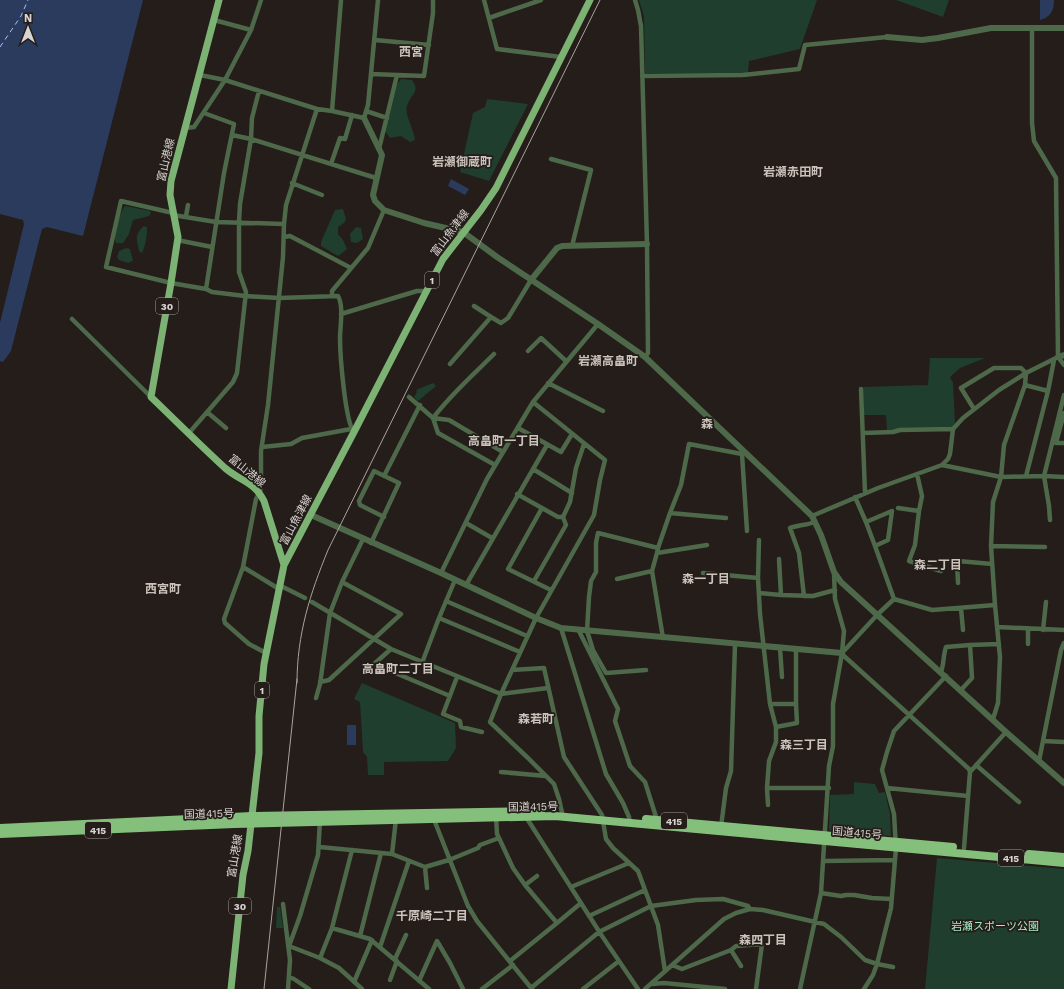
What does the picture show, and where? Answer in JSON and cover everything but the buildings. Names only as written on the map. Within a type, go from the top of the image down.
[{"type":"highway","name":"国道415号","points":[[0,828],[320,818],[563,814],[825,838],[1064,863]]},
{"type":"highway","name":"国道415号","points":[[0,834],[251,820]]},
{"type":"highway","name":"国道415号","points":[[896,845],[964,848],[1064,857]]},
{"type":"main road","name":"富山港線","points":[[219,0],[171,181],[170,195],[178,237],[172,283],[151,397],[226,469],[252,485],[260,492],[284,566],[266,653],[259,716],[260,753],[243,875],[230,989]]},
{"type":"main road","name":"富山魚津線","points":[[284,566],[311,515],[352,430],[443,259],[496,188],[590,0]]},
{"type":"street","points":[[186,128],[194,127],[225,80],[251,30],[261,0]]},
{"type":"street","points":[[332,111],[341,0]]},
{"type":"street","points":[[378,0],[368,105],[364,118],[382,155],[373,195],[376,201],[384,210],[424,223],[463,232],[645,357],[814,519],[834,572],[841,582],[1064,783]]},
{"type":"street","points":[[371,74],[424,76],[434,13],[433,0]]},
{"type":"street","points":[[484,0],[497,49],[561,57]]},
{"type":"street","points":[[489,18],[541,0]]},
{"type":"street","points":[[635,0],[641,26],[647,244],[648,353],[645,357]]},
{"type":"street","points":[[214,20],[251,30]]},
{"type":"street","points":[[642,76],[743,75],[799,69],[805,45],[887,37],[922,40],[991,28],[1064,28]]},
{"type":"street","points":[[1026,476],[1048,391],[1059,357],[1056,178],[1034,141],[1032,123],[1032,28]]},
{"type":"street","points":[[375,40],[429,45]]},
{"type":"street","points":[[200,75],[225,80],[317,109],[364,118]]},
{"type":"street","points":[[379,150],[398,75]]},
{"type":"street","points":[[189,433],[233,382],[237,373],[246,292],[239,272],[240,204],[251,139],[252,118],[259,91]]},
{"type":"street","points":[[266,653],[249,644],[225,622],[224,619],[242,567],[256,499],[260,492],[262,447],[268,405],[279,298],[286,205],[317,109]]},
{"type":"street","points":[[366,111],[387,118]]},
{"type":"street","points":[[204,113],[234,124],[224,173],[206,289]]},
{"type":"street","points":[[331,164],[340,138],[345,139],[352,115]]},
{"type":"street","points":[[232,135],[302,154],[376,178]]},
{"type":"street","points":[[551,159],[591,170],[572,246]]},
{"type":"street","points":[[292,183],[322,195]]},
{"type":"street","points":[[262,447],[291,444],[302,438],[352,430],[346,405],[340,346],[340,300],[338,296],[332,295],[279,298],[212,292],[206,289],[172,283],[106,266],[121,201],[173,214],[216,222],[284,224]]},
{"type":"street","points":[[186,216],[188,205]]},
{"type":"street","points":[[332,295],[332,291],[368,248],[384,210]]},
{"type":"street","points":[[284,237],[290,236],[351,268]]},
{"type":"street","points":[[177,240],[212,247]]},
{"type":"street","points":[[474,306],[501,323],[508,318],[531,280],[557,248],[562,246],[647,244]]},
{"type":"street","points":[[341,314],[417,291],[426,291]]},
{"type":"street","points":[[450,364],[491,317]]},
{"type":"street","points":[[72,319],[151,397]]},
{"type":"street","points":[[441,573],[487,479],[533,402],[598,324]]},
{"type":"street","points":[[528,351],[541,338],[566,362]]},
{"type":"street","points":[[433,418],[454,391],[461,387],[494,354]]},
{"type":"street","points":[[1059,357],[1064,365]]},
{"type":"street","points":[[942,466],[950,454],[953,429],[963,418],[999,390],[1026,373],[1059,357]]},
{"type":"street","points":[[974,409],[960,388],[994,368],[1021,368],[1026,373],[1025,385],[1004,445],[1001,477],[993,502],[991,546],[1000,657],[998,703],[993,719]]},
{"type":"street","points":[[548,383],[603,411]]},
{"type":"street","points":[[1025,385],[1048,391]]},
{"type":"street","points":[[861,389],[865,493]]},
{"type":"street","points":[[1050,520],[1044,476],[1064,395]]},
{"type":"street","points":[[409,397],[433,418],[438,433],[495,465]]},
{"type":"street","points":[[533,402],[605,460],[594,515],[536,618],[501,694],[490,722],[554,784],[563,814]]},
{"type":"street","points":[[384,476],[420,406]]},
{"type":"street","points":[[208,412],[226,428]]},
{"type":"street","points":[[1064,413],[1056,443],[1064,443]]},
{"type":"street","points":[[433,418],[449,420],[504,452]]},
{"type":"street","points":[[518,428],[561,452],[572,434]]},
{"type":"street","points":[[863,433],[893,432],[900,430],[953,429]]},
{"type":"street","points":[[534,581],[566,525],[563,517],[570,502],[576,468],[584,444]]},
{"type":"street","points":[[662,638],[652,571],[657,550],[681,485],[689,444],[744,453]]},
{"type":"street","points":[[466,585],[517,494],[547,445]]},
{"type":"street","points":[[744,453],[747,530]]},
{"type":"street","points":[[804,596],[799,553],[790,528],[800,524],[809,524],[814,519],[865,493],[942,466],[1001,477],[1064,477]]},
{"type":"street","points":[[533,469],[572,493]]},
{"type":"street","points":[[371,543],[384,517],[399,483],[374,471],[359,501],[360,506],[384,517]]},
{"type":"street","points":[[917,474],[922,496],[915,545],[909,561],[940,570]]},
{"type":"street","points":[[517,494],[558,517],[563,517]]},
{"type":"street","points":[[855,498],[866,522],[894,599]]},
{"type":"street","points":[[542,508],[508,568],[552,590]]},
{"type":"street","points":[[898,508],[919,511]]},
{"type":"street","points":[[866,522],[892,511],[888,540],[875,546]]},
{"type":"street","points":[[670,513],[726,518]]},
{"type":"street","points":[[311,515],[560,628],[842,653],[908,715],[969,769],[970,772]]},
{"type":"street","points":[[466,523],[492,538]]},
{"type":"street","points":[[646,670],[606,673],[593,650],[587,631],[589,597],[592,581],[596,572],[596,543],[598,533],[657,550],[707,545]]},
{"type":"street","points":[[316,698],[320,682],[330,613],[342,582],[363,539]]},
{"type":"street","points":[[758,540],[760,614],[770,704],[776,728],[776,742],[769,761],[767,788],[768,805]]},
{"type":"street","points":[[991,546],[1045,547]]},
{"type":"street","points":[[779,559],[781,595]]},
{"type":"street","points":[[947,560],[992,564]]},
{"type":"street","points":[[957,561],[958,583]]},
{"type":"street","points":[[242,567],[279,587],[305,598]]},
{"type":"street","points":[[616,579],[652,571]]},
{"type":"street","points":[[800,989],[805,960],[821,893],[829,766],[833,746],[833,704],[842,653],[844,631],[835,599],[834,572]]},
{"type":"street","points":[[703,573],[758,578]]},
{"type":"street","points":[[422,663],[455,580]]},
{"type":"street","points":[[320,682],[329,680],[401,614],[342,582]]},
{"type":"street","points":[[760,593],[813,596],[835,590]]},
{"type":"street","points":[[894,599],[932,610],[995,606]]},
{"type":"street","points":[[842,653],[894,599]]},
{"type":"street","points":[[446,601],[527,636]]},
{"type":"street","points":[[312,602],[391,649],[422,663],[501,694],[548,688]]},
{"type":"street","points":[[1043,630],[1046,602]]},
{"type":"street","points":[[961,608],[963,630]]},
{"type":"street","points":[[439,618],[520,652]]},
{"type":"street","points":[[997,627],[1064,630]]},
{"type":"street","points":[[560,628],[606,774],[623,803],[629,820]]},
{"type":"street","points":[[1028,629],[1028,644]]},
{"type":"street","points":[[579,630],[618,709],[615,721],[630,766],[645,782],[658,823]]},
{"type":"street","points":[[1039,761],[1060,650],[1064,643]]},
{"type":"street","points":[[721,828],[726,788],[731,771],[735,644]]},
{"type":"street","points":[[864,989],[873,975],[877,964],[891,908],[896,845],[894,814],[882,770],[886,752],[894,731],[944,674],[944,653],[946,647],[999,644]]},
{"type":"street","points":[[961,690],[972,678],[970,645]]},
{"type":"street","points":[[780,648],[782,677]]},
{"type":"street","points":[[391,649],[374,664],[450,696]]},
{"type":"street","points":[[776,728],[797,723],[796,649]]},
{"type":"street","points":[[1058,664],[1064,664]]},
{"type":"street","points":[[512,670],[544,668],[564,758],[602,818],[606,839],[613,848],[638,872],[658,925],[665,971]]},
{"type":"street","points":[[457,677],[443,714],[460,721],[461,727],[482,732]]},
{"type":"street","points":[[770,704],[796,704]]},
{"type":"street","points":[[534,723],[555,717]]},
{"type":"street","points":[[964,848],[970,772],[1006,732]]},
{"type":"street","points":[[1044,741],[1064,742]]},
{"type":"street","points":[[976,765],[1019,802]]},
{"type":"street","points":[[501,772],[546,776]]},
{"type":"street","points":[[767,788],[828,788]]},
{"type":"street","points":[[886,788],[968,796]]},
{"type":"street","points":[[496,815],[497,834],[512,868],[557,923]]},
{"type":"street","points":[[525,815],[599,932],[638,989]]},
{"type":"street","points":[[392,854],[396,817]]},
{"type":"street","points":[[433,817],[468,906],[477,921],[532,988],[599,932],[651,906],[696,900],[723,899],[748,906],[750,909]]},
{"type":"street","points":[[289,946],[300,916],[320,847],[320,818]]},
{"type":"street","points":[[320,847],[392,854],[425,867],[449,860],[478,848],[480,845],[499,838]]},
{"type":"street","points":[[320,958],[332,928],[352,850]]},
{"type":"street","points":[[360,936],[381,853]]},
{"type":"street","points":[[824,861],[895,860]]},
{"type":"street","points":[[380,947],[409,861]]},
{"type":"street","points":[[571,887],[629,863]]},
{"type":"street","points":[[425,867],[427,888]]},
{"type":"street","points":[[525,885],[537,876]]},
{"type":"street","points":[[589,916],[645,890]]},
{"type":"street","points":[[821,893],[841,896],[846,894],[891,899]]},
{"type":"street","points":[[482,989],[581,903]]},
{"type":"street","points":[[283,904],[290,960],[288,989]]},
{"type":"street","points":[[645,989],[724,919],[736,913],[750,909],[763,910],[824,924],[866,960],[893,967]]},
{"type":"street","points":[[332,928],[372,940],[429,989]]},
{"type":"street","points":[[390,980],[406,935]]},
{"type":"street","points":[[354,982],[372,940]]},
{"type":"street","points":[[419,981],[437,941],[463,989]]},
{"type":"street","points":[[672,965],[682,969],[731,950],[736,946],[762,944],[756,989]]},
{"type":"street","points":[[289,946],[320,958],[339,968],[362,989]]},
{"type":"street","points":[[731,950],[741,966]]},
{"type":"street","points":[[583,989],[619,961]]},
{"type":"street","points":[[289,977],[309,989]]},
{"type":"street","points":[[652,984],[664,983],[725,989]]},
{"type":"green space","points":[[639,0],[817,0],[800,49],[749,61],[748,73],[645,73],[644,16]]},
{"type":"green space","points":[[896,0],[949,0],[943,17]]},
{"type":"green space","points":[[401,79],[412,80],[415,88],[406,109],[415,140],[410,142],[401,136],[390,138],[385,131],[397,84]]},
{"type":"green space","points":[[487,99],[528,104],[489,181],[460,172],[473,113],[485,107]]},
{"type":"green space","points":[[126,206],[150,211],[151,213],[149,216],[133,220],[129,234],[123,243],[116,243],[115,234],[117,225],[120,215]]},
{"type":"green space","points":[[343,209],[346,219],[344,223],[338,227],[338,234],[343,240],[347,249],[338,256],[321,246],[321,242],[335,210]]},
{"type":"green space","points":[[144,226],[147,227],[147,234],[142,253],[139,251],[137,235]]},
{"type":"green space","points":[[356,227],[361,228],[363,239],[357,243],[351,242],[350,234]]},
{"type":"green space","points":[[126,248],[130,249],[133,261],[128,263],[119,260],[117,257],[119,251]]},
{"type":"green space","points":[[930,358],[985,358],[960,368],[950,377],[953,383],[955,423],[952,428],[887,431],[886,415],[864,415],[863,387],[928,385]]},
{"type":"green space","points":[[433,383],[436,386],[418,401],[414,397],[417,392],[416,390]]},
{"type":"green space","points":[[362,683],[455,723],[456,748],[448,761],[384,762],[384,775],[368,775],[367,757],[363,752],[360,702],[354,699]]},
{"type":"green space","points":[[854,782],[875,784],[879,793],[885,792],[890,814],[891,836],[829,830],[830,795],[854,794]]},
{"type":"green space","name":"岩瀬スポーツ公園","points":[[937,858],[1064,869],[1064,989],[925,989]]},
{"type":"green space","points":[[277,907],[280,907],[283,928],[276,928]]},
{"type":"water","points":[[0,0],[143,0],[83,236],[47,227],[42,229],[11,351],[3,362],[0,361],[0,323],[24,224],[23,220],[0,214]]},
{"type":"water","points":[[1040,0],[1054,0],[1051,13],[1044,19],[1040,20]]},
{"type":"water","points":[[451,179],[469,189],[465,195],[448,186]]},
{"type":"water","points":[[347,725],[356,725],[356,745],[347,745]]},
{"type":"ferry route","points":[[0,47],[21,16],[28,0]]},
{"type":"tram line","points":[[297,683],[299,648],[302,631],[310,598],[328,550],[600,0]]},
{"type":"tram line","points":[[264,989],[297,679]]},
{"type":"district","name":"西宮","points":[[411,52]]},
{"type":"district","name":"岩瀬御蔵町","points":[[462,162]]},
{"type":"district","name":"岩瀬赤田町","points":[[793,172]]},
{"type":"district","name":"岩瀬高畠町","points":[[608,361]]},
{"type":"district","name":"森","points":[[707,424]]},
{"type":"district","name":"高畠町一丁目","points":[[504,441]]},
{"type":"district","name":"森二丁目","points":[[938,565]]},
{"type":"district","name":"森一丁目","points":[[706,579]]},
{"type":"district","name":"西宮町","points":[[163,589]]},
{"type":"district","name":"高畠町二丁目","points":[[398,669]]},
{"type":"district","name":"森若町","points":[[536,719]]},
{"type":"district","name":"森三丁目","points":[[804,745]]},
{"type":"district","name":"千原崎二丁目","points":[[432,916]]},
{"type":"district","name":"森四丁目","points":[[763,940]]}]
